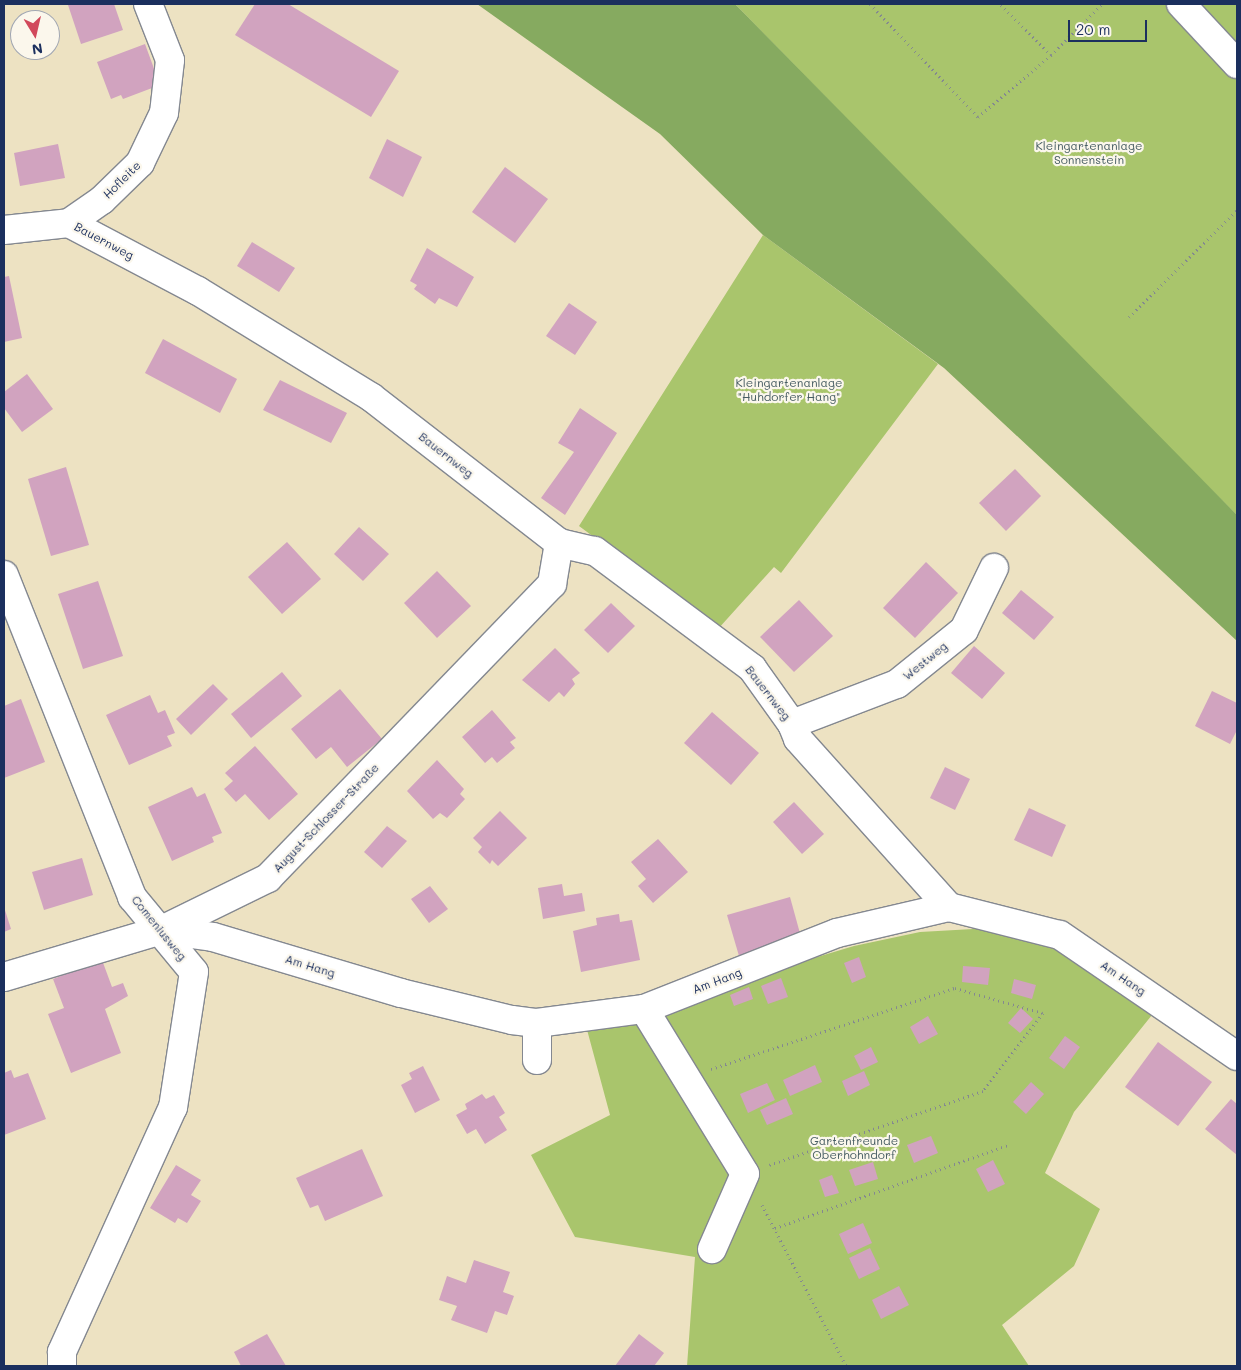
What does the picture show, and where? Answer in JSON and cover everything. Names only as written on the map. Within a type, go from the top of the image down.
[{"type":"street","name":"Hofleite","points":[[4,230],[69,222],[102,200],[140,163],[164,113],[170,60],[148,4]]},
{"type":"street","points":[[1180,4],[1237,64]]},
{"type":"street","name":"Bauernweg","points":[[69,222],[198,291],[371,397],[559,543],[595,551],[752,668],[795,732],[949,907]]},
{"type":"street","name":"August-Schlosser-Straße","points":[[4,977],[162,930],[268,878],[552,584],[559,543]]},
{"type":"street","name":"Westweg","points":[[795,732],[897,684],[964,630],[994,568]]},
{"type":"street","name":"Comeniusweg","points":[[4,576],[132,897],[162,930],[194,972],[173,1107],[62,1352],[62,1366]]},
{"type":"street","name":"Am Hang","points":[[162,930],[213,937],[401,993],[512,1020],[538,1023],[644,1009],[837,934],[949,907],[1060,935],[1237,1056]]},
{"type":"street","points":[[644,1009],[745,1174],[712,1249]]},
{"type":"street","points":[[537,1060],[538,1023]]},
{"type":"path","points":[[870,4],[978,117],[1051,55],[1102,4]]},
{"type":"path","points":[[1000,4],[1051,55]]},
{"type":"path","points":[[1129,317],[1237,210]]},
{"type":"path","points":[[686,1078],[955,988],[1043,1013],[983,1091],[745,1174],[846,1366]]},
{"type":"path","points":[[775,1228],[1008,1145]]},
{"type":"green space","points":[[477,4],[735,4],[1237,515],[1237,641],[944,368],[763,235],[660,134]]},
{"type":"green space","name":"Kleingartenanlage Sonnenstein","points":[[735,4],[1237,4],[1237,515],[1165,444]]},
{"type":"green space","name":"Kleingartenanlage \"Huhdorfer Hang\"","points":[[763,235],[938,364],[781,573],[774,567],[718,629],[579,526]]},
{"type":"green space","name":"Gartenfreunde Oberhohndorf","points":[[991,928],[1069,952],[1156,1010],[1074,1112],[1045,1173],[1100,1209],[1074,1266],[1002,1325],[1029,1366],[687,1366],[695,1257],[575,1237],[531,1155],[610,1115],[586,1026],[854,946],[920,932]]},
{"type":"building","points":[[114,4],[123,30],[81,44],[68,5]]},
{"type":"building","points":[[255,4],[288,4],[399,71],[371,117],[235,35]]},
{"type":"building","points":[[145,44],[160,85],[123,99],[121,95],[111,99],[97,62]]},
{"type":"building","points":[[387,139],[422,157],[403,197],[369,178]]},
{"type":"building","points":[[58,144],[65,178],[20,186],[14,153]]},
{"type":"building","points":[[505,167],[548,199],[515,243],[472,212]]},
{"type":"building","points":[[252,242],[295,268],[279,292],[237,266]]},
{"type":"building","points":[[427,248],[474,277],[457,307],[439,298],[435,304],[414,289],[417,285],[410,281]]},
{"type":"building","points":[[9,276],[22,338],[4,342],[4,277]]},
{"type":"building","points":[[569,303],[597,322],[575,355],[546,336]]},
{"type":"building","points":[[163,339],[237,379],[220,413],[145,373]]},
{"type":"building","points":[[27,374],[53,409],[22,432],[4,408],[4,392]]},
{"type":"building","points":[[280,380],[347,413],[331,443],[263,410]]},
{"type":"building","points":[[580,408],[617,433],[565,515],[541,498],[574,452],[558,443]]},
{"type":"building","points":[[66,467],[89,545],[51,556],[28,479]]},
{"type":"building","points":[[1015,469],[1041,496],[1006,531],[979,503]]},
{"type":"building","points":[[359,527],[389,554],[363,581],[334,554]]},
{"type":"building","points":[[287,542],[321,579],[282,614],[248,577]]},
{"type":"building","points":[[926,562],[958,593],[915,638],[883,608]]},
{"type":"building","points":[[437,571],[471,606],[437,638],[404,603]]},
{"type":"building","points":[[98,581],[123,656],[83,669],[58,594]]},
{"type":"building","points":[[1021,590],[1054,617],[1034,640],[1002,613]]},
{"type":"building","points":[[799,600],[833,636],[794,672],[760,637]]},
{"type":"building","points":[[611,603],[635,626],[608,653],[584,630]]},
{"type":"building","points":[[974,646],[1005,673],[982,699],[951,673]]},
{"type":"building","points":[[555,648],[580,673],[572,679],[575,684],[564,697],[559,692],[549,702],[522,680]]},
{"type":"building","points":[[282,672],[302,696],[251,738],[231,714]]},
{"type":"building","points":[[213,684],[228,699],[191,735],[176,719]]},
{"type":"building","points":[[340,689],[382,739],[347,767],[331,747],[316,759],[291,729]]},
{"type":"building","points":[[1212,691],[1237,703],[1237,730],[1230,744],[1195,726]]},
{"type":"building","points":[[150,695],[158,713],[165,710],[175,733],[167,736],[172,746],[129,765],[106,715]]},
{"type":"building","points":[[21,699],[45,762],[4,778],[4,706]]},
{"type":"building","points":[[492,710],[516,738],[510,742],[515,748],[497,763],[492,757],[485,763],[462,737]]},
{"type":"building","points":[[712,712],[759,753],[731,785],[684,743]]},
{"type":"building","points":[[255,746],[298,794],[269,820],[245,794],[236,802],[224,789],[233,781],[225,773]]},
{"type":"building","points":[[437,760],[464,789],[460,794],[465,799],[447,818],[440,813],[433,819],[407,791]]},
{"type":"building","points":[[945,767],[970,779],[955,810],[930,798]]},
{"type":"building","points":[[192,787],[197,797],[205,793],[222,833],[212,837],[214,842],[172,861],[148,807]]},
{"type":"building","points":[[794,802],[824,834],[802,854],[773,822]]},
{"type":"building","points":[[1029,808],[1066,825],[1052,857],[1014,840]]},
{"type":"building","points":[[500,811],[527,838],[498,866],[492,860],[490,864],[478,852],[482,847],[473,838]]},
{"type":"building","points":[[387,826],[407,841],[382,868],[364,852]]},
{"type":"building","points":[[658,839],[688,872],[653,903],[638,886],[646,879],[631,862]]},
{"type":"building","points":[[82,858],[93,895],[44,910],[32,872]]},
{"type":"building","points":[[562,884],[564,896],[582,893],[585,911],[543,919],[538,888]]},
{"type":"building","points":[[430,886],[448,909],[429,923],[411,899]]},
{"type":"building","points":[[790,897],[801,937],[739,956],[727,915]]},
{"type":"building","points":[[4,907],[11,929],[4,932]]},
{"type":"building","points":[[619,914],[620,922],[632,920],[640,960],[581,972],[573,931],[597,925],[596,918]]},
{"type":"building","points":[[859,957],[866,977],[852,983],[844,963]]},
{"type":"building","points":[[102,960],[112,987],[123,983],[128,996],[105,1009],[121,1053],[71,1073],[48,1014],[64,1008],[53,979]]},
{"type":"building","points":[[963,966],[990,968],[988,985],[962,982]]},
{"type":"building","points":[[781,978],[788,997],[768,1004],[761,986]]},
{"type":"building","points":[[1014,979],[1036,985],[1032,999],[1011,993]]},
{"type":"building","points":[[749,987],[753,999],[734,1006],[730,995]]},
{"type":"building","points":[[1021,1008],[1033,1019],[1020,1033],[1008,1023]]},
{"type":"building","points":[[928,1016],[938,1034],[919,1044],[910,1027]]},
{"type":"building","points":[[1065,1036],[1080,1047],[1064,1069],[1049,1058]]},
{"type":"building","points":[[1158,1042],[1212,1082],[1178,1126],[1125,1087]]},
{"type":"building","points":[[871,1047],[878,1062],[861,1070],[854,1056]]},
{"type":"building","points":[[815,1065],[822,1082],[790,1096],[783,1080]]},
{"type":"building","points":[[423,1066],[440,1100],[415,1113],[401,1085],[412,1079],[409,1073]]},
{"type":"building","points":[[11,1070],[14,1078],[28,1073],[46,1119],[4,1135],[4,1073]]},
{"type":"building","points":[[864,1071],[870,1085],[848,1096],[842,1081]]},
{"type":"building","points":[[1031,1082],[1044,1094],[1026,1114],[1013,1102]]},
{"type":"building","points":[[767,1083],[775,1100],[748,1113],[740,1094]]},
{"type":"building","points":[[482,1094],[486,1099],[494,1095],[505,1113],[499,1117],[507,1130],[485,1144],[476,1129],[467,1134],[456,1115],[467,1109],[465,1104]]},
{"type":"building","points":[[786,1098],[793,1114],[767,1125],[760,1110]]},
{"type":"building","points":[[1231,1099],[1237,1104],[1237,1155],[1205,1129]]},
{"type":"building","points":[[931,1136],[938,1153],[914,1163],[907,1145]]},
{"type":"building","points":[[362,1149],[383,1196],[325,1221],[318,1205],[310,1208],[296,1178]]},
{"type":"building","points":[[993,1160],[1005,1184],[988,1192],[976,1169]]},
{"type":"building","points":[[873,1162],[878,1179],[855,1186],[849,1170]]},
{"type":"building","points":[[176,1165],[201,1180],[191,1195],[201,1201],[187,1223],[178,1218],[175,1223],[150,1208]]},
{"type":"building","points":[[832,1175],[839,1193],[825,1197],[819,1180]]},
{"type":"building","points":[[863,1223],[872,1243],[848,1254],[839,1234]]},
{"type":"building","points":[[870,1248],[880,1269],[859,1279],[849,1258]]},
{"type":"building","points":[[474,1260],[510,1272],[503,1292],[514,1296],[507,1315],[495,1311],[487,1333],[451,1320],[457,1306],[439,1300],[447,1276],[466,1283]]},
{"type":"building","points":[[899,1286],[909,1305],[881,1319],[872,1300]]},
{"type":"building","points":[[267,1334],[286,1366],[241,1366],[234,1352]]},
{"type":"building","points":[[639,1334],[664,1353],[654,1366],[615,1366]]}]
